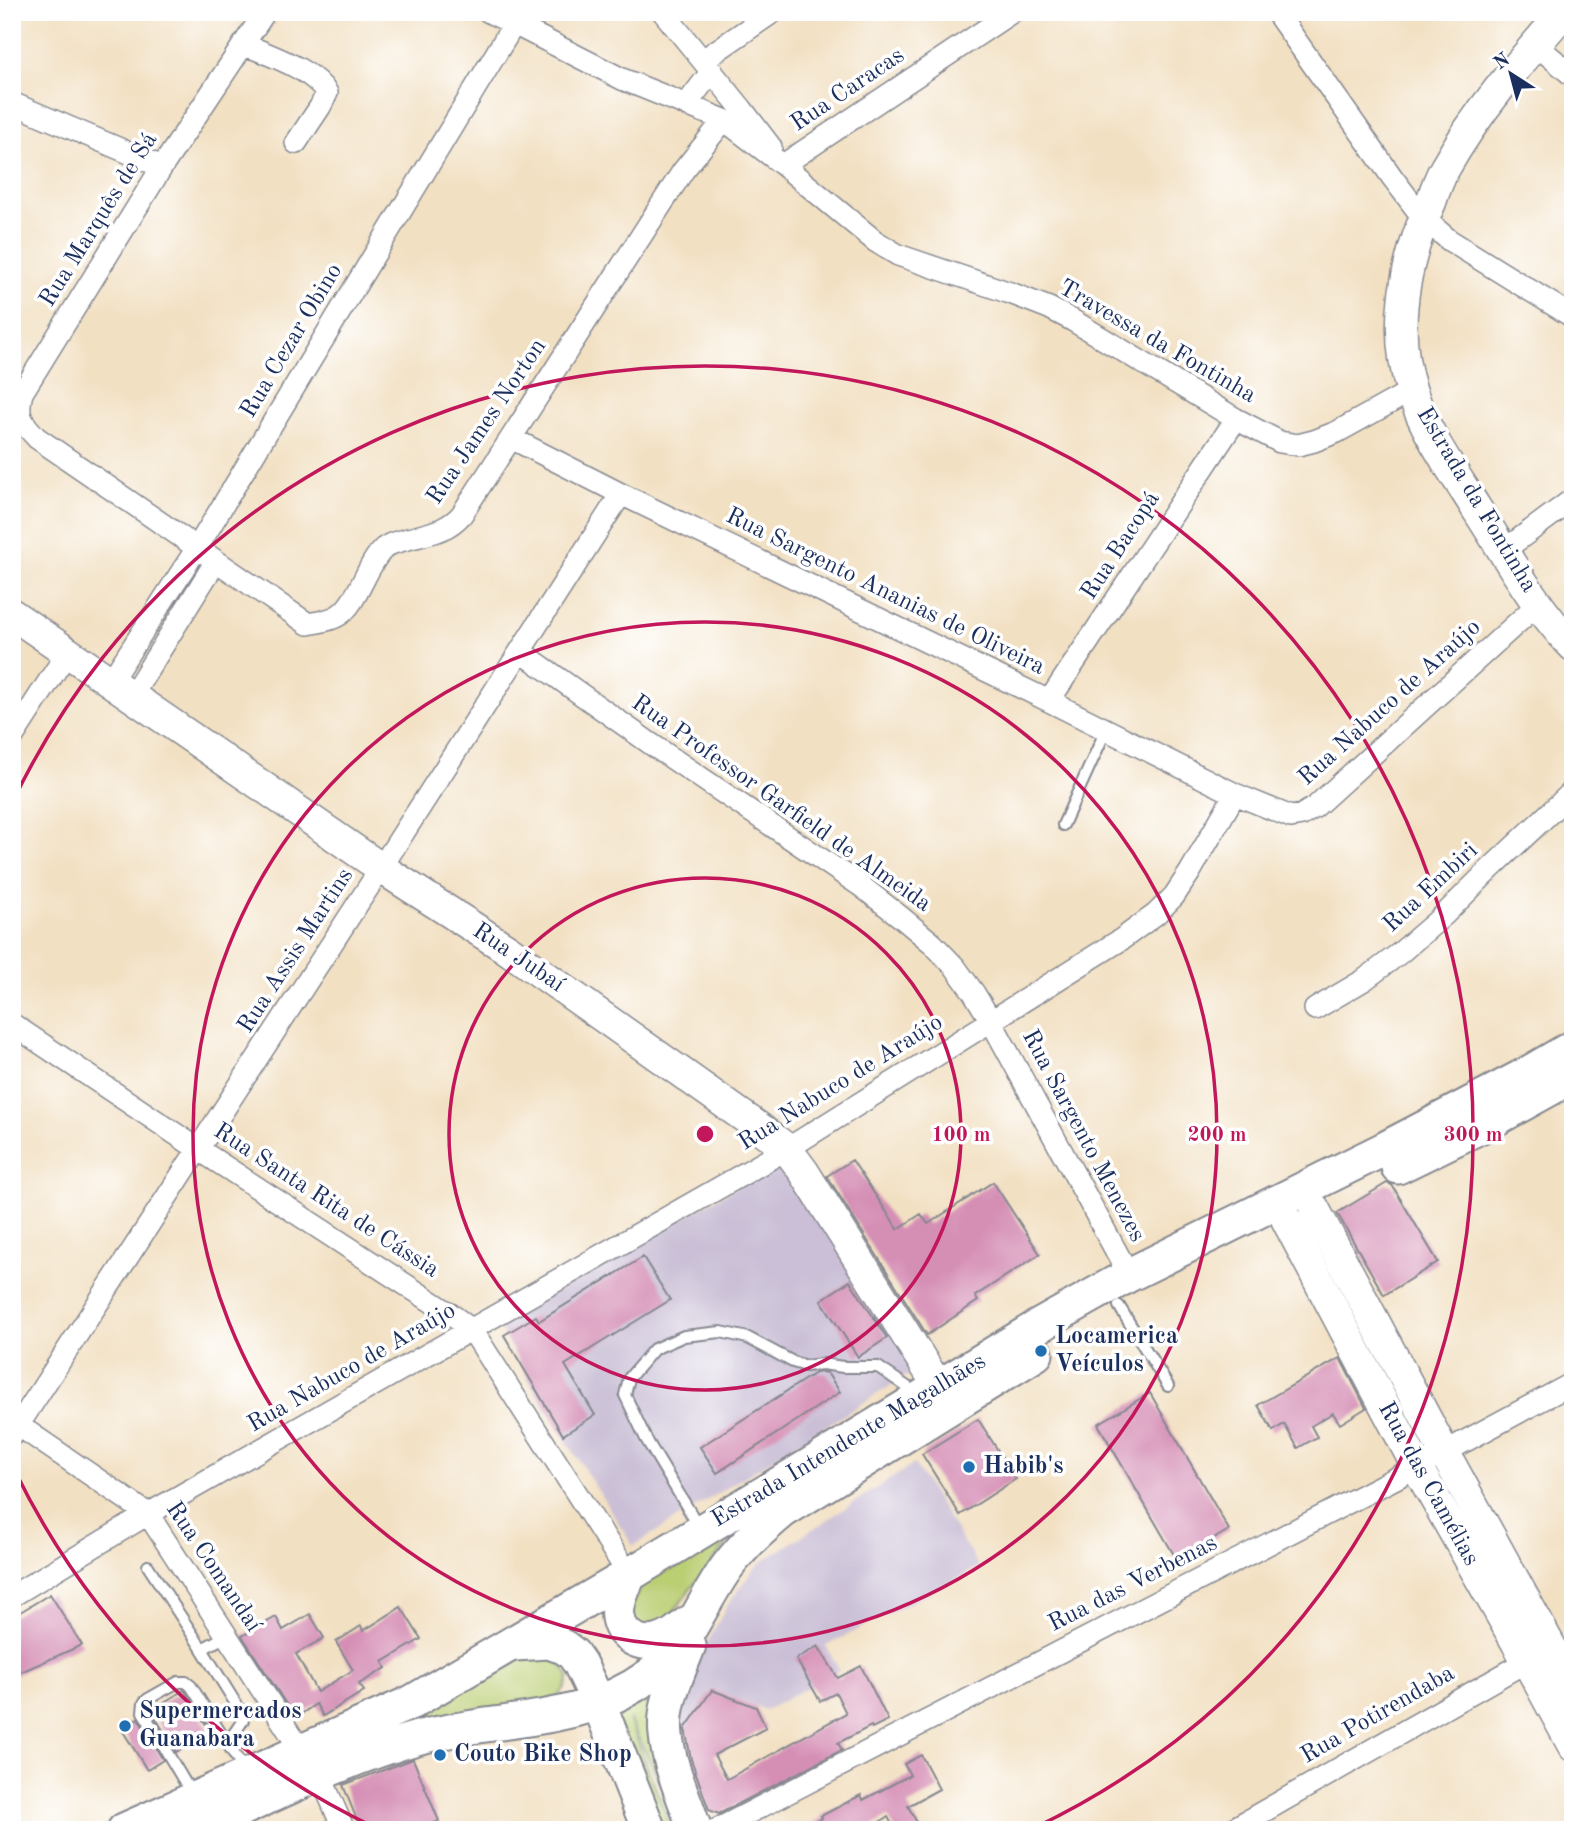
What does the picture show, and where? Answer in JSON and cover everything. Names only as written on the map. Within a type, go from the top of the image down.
[{"type":"main road","name":"Estrada Intendente Magalhães","points":[[195,1814],[248,1775],[380,1751],[417,1738],[453,1730],[566,1714],[599,1704],[630,1688],[653,1674],[672,1654],[726,1568],[751,1538],[783,1511],[1065,1336],[1124,1291],[1384,1149],[1525,1076],[1573,1047]]},
{"type":"main road","name":"Estrada Intendente Magalhães","points":[[124,1830],[195,1814],[311,1763],[629,1575],[1037,1327],[1196,1264],[1490,1122],[1573,1076]]},
{"type":"main road","points":[[629,1575],[617,1608],[618,1622],[627,1636],[637,1642],[651,1644],[667,1639],[686,1626],[702,1610]]},
{"type":"main road","points":[[695,1830],[670,1758],[665,1733],[672,1689],[702,1610]]},
{"type":"main road","points":[[513,1644],[548,1642],[564,1647],[573,1654],[599,1704],[649,1830]]},
{"type":"street","name":"Rua Marquês de Sá","points":[[197,548],[37,438],[23,423],[19,405],[22,393],[162,167],[265,12]]},
{"type":"street","name":"Travessa da Fontinha","points":[[489,12],[622,79],[724,120],[875,241],[898,254],[1049,308],[1236,419],[1280,442],[1297,445],[1314,441],[1411,391]]},
{"type":"street","name":"Travessa da Fontinha","points":[[663,12],[771,146],[779,162]]},
{"type":"street","points":[[686,104],[708,66],[772,12]]},
{"type":"street","name":"Rua Caracas","points":[[779,162],[1012,12]]},
{"type":"street","points":[[1276,12],[1423,219],[1448,240],[1573,317]]},
{"type":"street","name":"Estrada da Fontinha","points":[[1564,12],[1535,44],[1472,126],[1444,169],[1423,219],[1408,267],[1402,323],[1411,391],[1421,416],[1538,604],[1573,646]]},
{"type":"street","name":"Rua Cezar Obino","points":[[120,690],[197,548],[514,24]]},
{"type":"street","points":[[244,44],[310,74],[327,93],[296,143]]},
{"type":"street","points":[[1535,44],[1573,76]]},
{"type":"street","points":[[12,103],[162,167]]},
{"type":"street","name":"Rua James Norton","points":[[197,548],[308,624],[331,620],[347,609],[371,566],[391,543],[439,531],[455,522],[683,171],[724,120]]},
{"type":"street","name":"Rua Bacopá","points":[[1049,701],[1236,419]]},
{"type":"street","name":"Rua Sargento Ananias de Oliveira","points":[[511,438],[1235,794]]},
{"type":"street","name":"Rua Assis Martins","points":[[14,1427],[382,868],[621,494]]},
{"type":"street","points":[[1503,551],[1573,499]]},
{"type":"street","points":[[120,690],[216,561]]},
{"type":"street","name":"Rua Nabuco de Araújo","points":[[12,1596],[148,1514],[787,1149],[1122,939],[1156,914],[1174,896],[1235,794],[1284,815],[1297,817],[1309,812],[1538,604]]},
{"type":"street","name":"Rua Jubaí","points":[[12,614],[382,868],[507,949],[787,1149],[827,1208],[930,1391]]},
{"type":"street","name":"Rua Professor Garfield de Almeida","points":[[520,651],[860,886],[902,918],[955,967],[991,1021]]},
{"type":"street","points":[[12,738],[67,653]]},
{"type":"street","name":"Rua Embiri","points":[[1315,1009],[1401,953],[1573,791]]},
{"type":"street","name":"Rua Sargento Menezes","points":[[991,1021],[1124,1291]]},
{"type":"street","name":"Rua Santa Rita de Cássia","points":[[12,1024],[449,1312],[472,1330],[629,1575]]},
{"type":"street","name":"Rua das Camélias","points":[[1300,1213],[1444,1452],[1540,1654],[1573,1746]]},
{"type":"street","name":"Rua das Camélias","points":[[1300,1213],[1417,1466],[1540,1654],[1573,1687]]},
{"type":"street","name":"Rua das Verbenas","points":[[716,1830],[1573,1383]]},
{"type":"street","name":"Rua Comandaí","points":[[14,1427],[148,1514],[311,1763],[344,1830]]},
{"type":"street","name":"Rua Potirendaba","points":[[1231,1830],[1540,1654]]},
{"type":"lane","points":[[1063,825],[1106,730]]},
{"type":"lane","points":[[1124,1291],[1168,1386]]},
{"type":"lane","points":[[702,1531],[646,1439],[625,1395],[628,1378],[654,1349],[684,1336],[721,1332],[748,1338],[806,1366],[822,1364],[878,1367],[930,1391]]},
{"type":"lane","points":[[148,1566],[241,1712],[243,1720],[228,1744]]},
{"type":"lane","points":[[202,1649],[228,1635]]},
{"type":"lane","points":[[195,1814],[143,1712],[144,1703],[149,1699],[178,1682],[186,1682],[248,1775]]},
{"type":"shaded area","points":[[782,1162],[916,1370],[633,1546],[540,1399],[498,1326]]},
{"type":"shaded area","points":[[914,1464],[979,1567],[826,1646],[839,1670],[766,1710],[712,1690],[679,1737],[677,1701],[726,1607],[753,1570]]},
{"type":"green space","points":[[753,1512],[667,1621],[651,1631],[637,1624],[629,1612],[644,1578]]},
{"type":"green space","points":[[552,1653],[569,1676],[558,1697],[525,1708],[383,1722],[525,1655]]},
{"type":"green space","points":[[653,1678],[666,1793],[629,1719],[672,1830],[653,1830],[607,1714]]},
{"type":"building","points":[[852,1160],[898,1229],[921,1214],[928,1224],[993,1182],[1040,1254],[975,1296],[978,1301],[927,1335],[827,1176]]},
{"type":"building","points":[[1387,1183],[1392,1185],[1438,1262],[1384,1295],[1337,1213]]},
{"type":"building","points":[[643,1257],[670,1300],[565,1365],[595,1415],[563,1435],[504,1335],[536,1316],[539,1321]]},
{"type":"building","points":[[850,1281],[887,1338],[858,1357],[821,1300]]},
{"type":"building","points":[[1340,1358],[1366,1408],[1340,1424],[1333,1413],[1311,1426],[1317,1437],[1298,1448],[1284,1424],[1273,1431],[1258,1405]]},
{"type":"building","points":[[815,1373],[827,1373],[840,1392],[717,1473],[700,1447]]},
{"type":"building","points":[[1150,1393],[1229,1530],[1177,1560],[1098,1424]]},
{"type":"building","name":"Habib's","points":[[978,1419],[1016,1479],[960,1515],[922,1454]]},
{"type":"building","name":"Supermercados Guanabara","points":[[50,1594],[82,1645],[12,1676],[12,1617]]},
{"type":"building","points":[[401,1607],[421,1639],[383,1662],[386,1668],[359,1684],[364,1691],[323,1716],[316,1704],[295,1718],[242,1636],[276,1617],[283,1630],[310,1614],[324,1638],[296,1654],[317,1692],[353,1670],[336,1642],[361,1626],[363,1631]]},
{"type":"building","points":[[818,1646],[838,1678],[861,1666],[888,1720],[838,1743],[842,1750],[719,1814],[709,1810],[691,1759],[685,1729],[712,1690],[756,1707],[766,1728],[714,1755],[727,1779],[846,1713],[836,1693],[820,1701],[796,1659]]},
{"type":"building","points":[[184,1690],[210,1731],[176,1752],[151,1710]]},
{"type":"building","points":[[138,1718],[163,1760],[147,1770],[121,1728]]},
{"type":"building","points":[[921,1755],[939,1789],[908,1806],[921,1830],[895,1830],[888,1817],[865,1830],[801,1830],[861,1795],[863,1800],[910,1775],[904,1764]]},
{"type":"building","points":[[413,1759],[439,1821],[417,1830],[361,1830],[343,1785]]},
{"type":"place","name":"Locamerica Veículos","points":[[1041,1351]]},
{"type":"place","name":"Habib's","points":[[969,1467]]},
{"type":"place","name":"Supermercados Guanabara","points":[[125,1726]]},
{"type":"place","name":"Couto Bike Shop","points":[[440,1755]]}]
